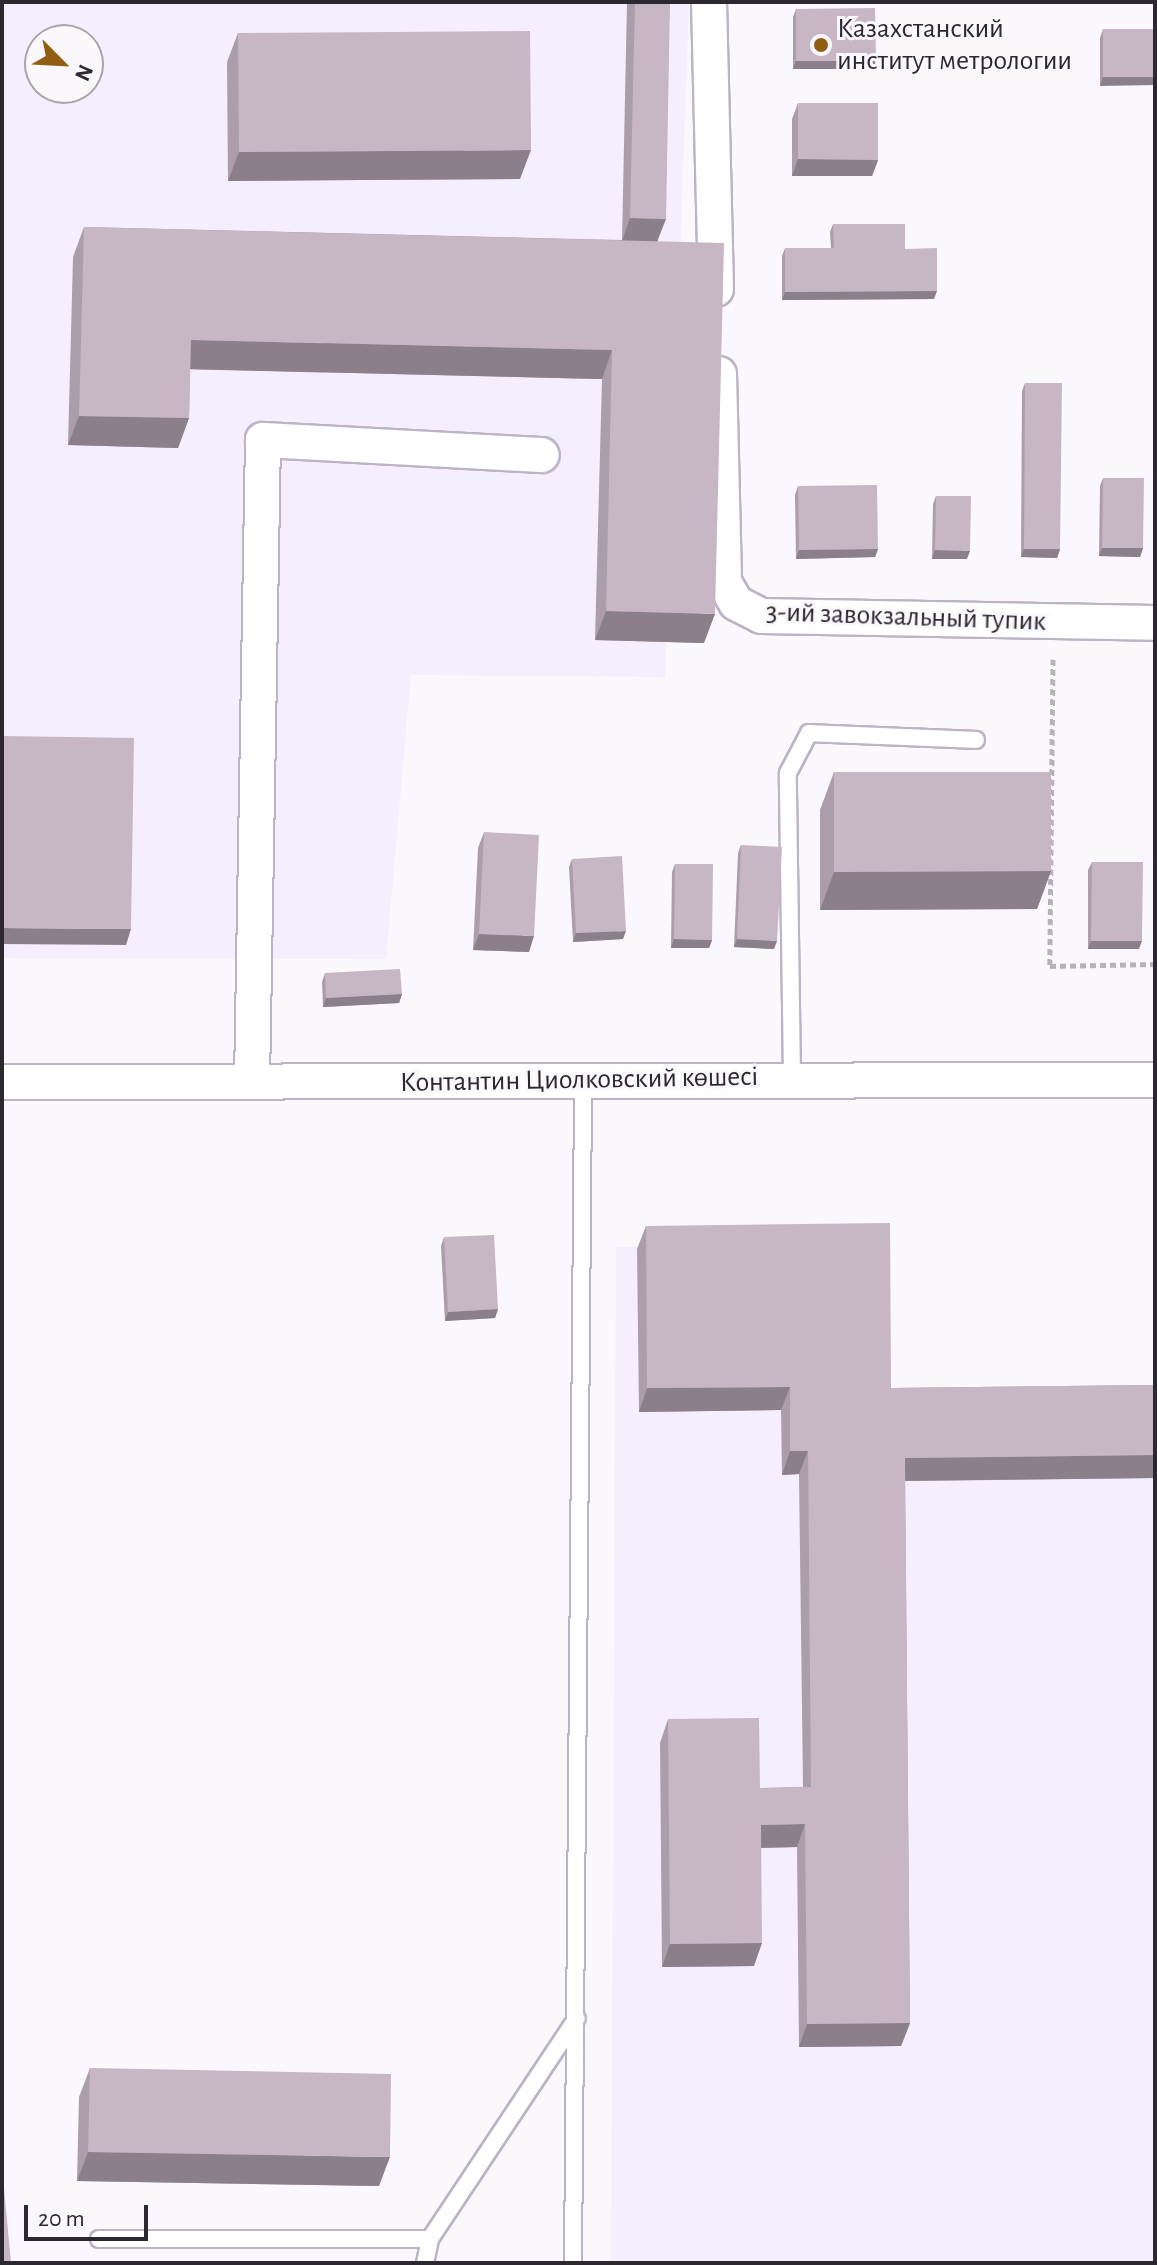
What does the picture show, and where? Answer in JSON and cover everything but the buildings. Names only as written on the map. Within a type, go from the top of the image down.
[{"type":"street","name":"3-ий завокзальный тупик","points":[[709,2],[724,582],[736,603],[761,616],[1155,623]]},
{"type":"street","points":[[252,1082],[263,440],[542,455]]},
{"type":"street","name":"Контантин Циолковский көшесі","points":[[2,1082],[583,1082],[792,1077],[1155,1080]]},
{"type":"lane","points":[[792,1077],[788,773],[809,733],[976,740]]},
{"type":"lane","points":[[573,2263],[578,2016],[583,1082]]},
{"type":"lane","points":[[425,2263],[430,2239],[578,2016]]},
{"type":"lane","points":[[99,2239],[430,2239]]},
{"type":"path","points":[[1053,622],[1050,966],[1155,964]]},
{"type":"shaded area","points":[[2,2],[689,2],[665,677],[411,675],[386,959],[2,958]]},
{"type":"shaded area","points":[[616,1247],[881,1247],[883,1411],[1155,1408],[1155,2263],[611,2263]]},
{"type":"place","name":"Казахстанский институт метрологии","points":[[821,45]]}]
